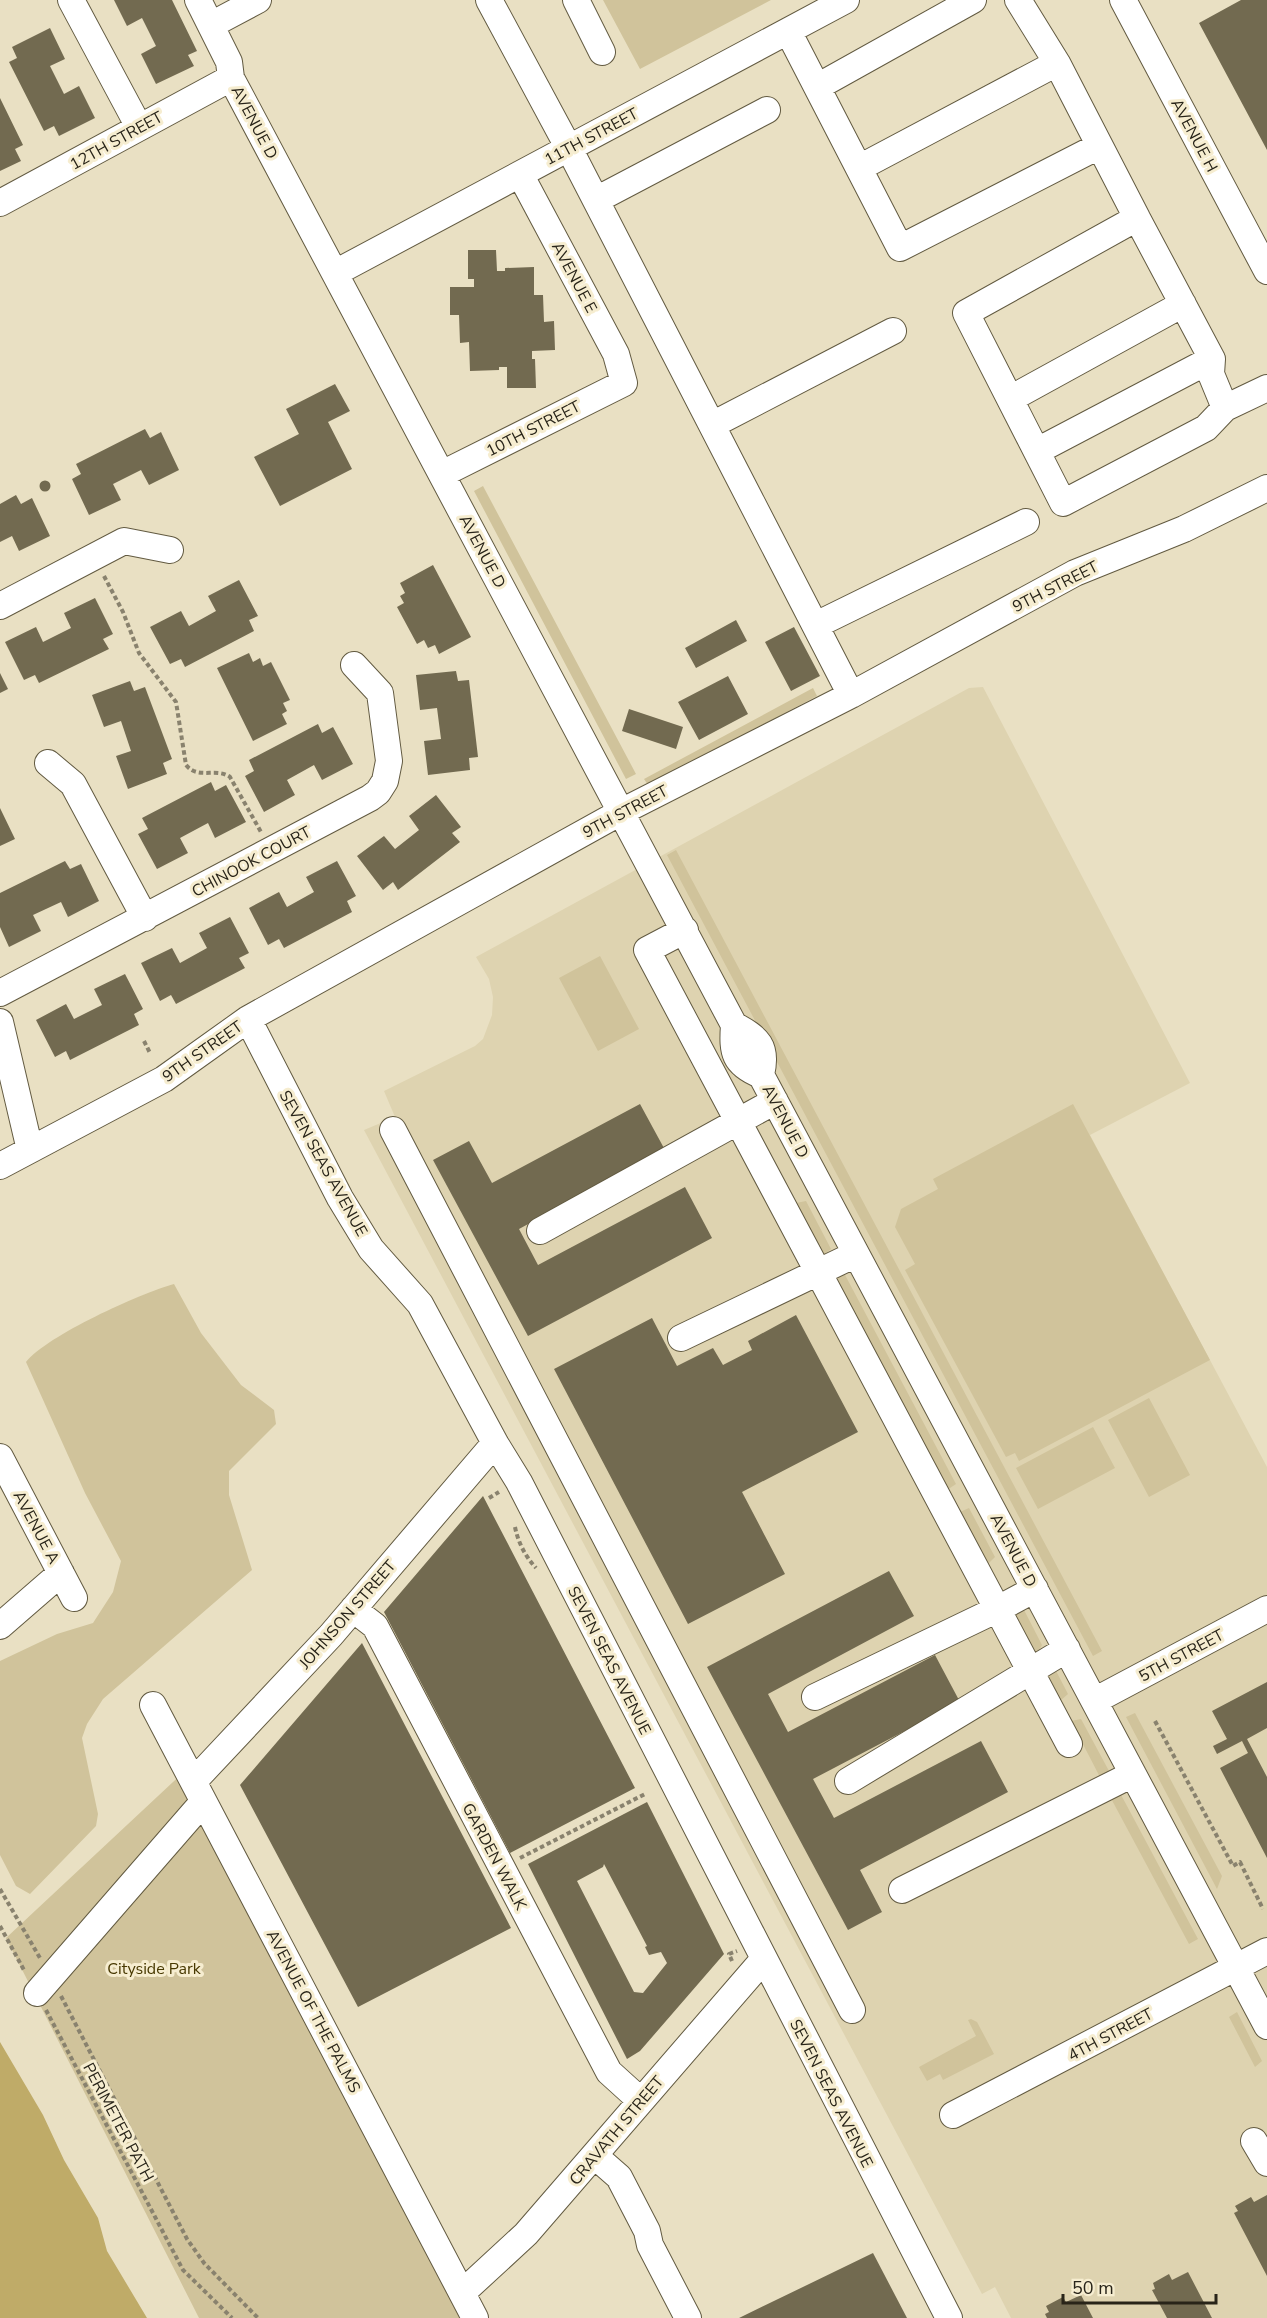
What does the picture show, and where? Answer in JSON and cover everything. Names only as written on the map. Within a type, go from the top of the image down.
[{"type":"street","points":[[71,0],[139,127]]},
{"type":"street","name":"AVENUE D","points":[[198,0],[229,62],[231,78],[734,1025],[755,1037],[765,1059],[761,1075],[1267,2026]]},
{"type":"street","points":[[211,25],[258,0]]},
{"type":"street","points":[[489,0],[569,148],[851,694]]},
{"type":"street","points":[[576,0],[602,52]]},
{"type":"street","name":"11TH STREET","points":[[335,273],[846,0]]},
{"type":"street","points":[[817,87],[973,0]]},
{"type":"street","points":[[1018,0],[1057,63],[1212,359],[1211,374],[1225,408]]},
{"type":"street","name":"AVENUE H","points":[[1123,0],[1267,271]]},
{"type":"street","points":[[788,31],[900,248],[1099,146]]},
{"type":"street","points":[[859,168],[1057,63]]},
{"type":"street","name":"12TH STREET","points":[[0,203],[231,78]]},
{"type":"street","points":[[596,200],[767,110]]},
{"type":"street","name":"AVENUE E","points":[[520,174],[616,354],[624,383]]},
{"type":"street","points":[[1137,218],[966,313],[1064,503],[1206,428],[1225,408],[1267,388]]},
{"type":"street","points":[[1010,399],[1183,304]]},
{"type":"street","points":[[712,424],[893,331]]},
{"type":"street","points":[[1037,451],[1212,359]]},
{"type":"street","name":"10TH STREET","points":[[442,474],[624,383]]},
{"type":"street","name":"9TH STREET","points":[[0,1166],[164,1078],[248,1018],[621,812],[851,694],[1075,573],[1184,529],[1267,488]]},
{"type":"street","points":[[816,625],[1026,522]]},
{"type":"street","points":[[0,606],[124,541],[170,550]]},
{"type":"street","name":"CHINOOK COURT","points":[[0,993],[145,918],[378,792],[385,781],[389,761],[380,693],[354,665]]},
{"type":"street","points":[[48,763],[73,784],[145,918]]},
{"type":"street","points":[[685,930],[647,950],[1069,1744]]},
{"type":"street","name":"SEVEN SEAS AVENUE","points":[[248,1018],[340,1198],[371,1249],[420,1304],[495,1443],[519,1482],[949,2318]]},
{"type":"street","points":[[0,1022],[30,1150]]},
{"type":"street","points":[[540,1231],[775,1101]]},
{"type":"street","points":[[393,1130],[852,2010]]},
{"type":"street","points":[[681,1338],[856,1254]]},
{"type":"street","name":"JOHNSON STREET","points":[[194,1781],[353,1609],[495,1443]]},
{"type":"street","name":"AVENUE A","points":[[0,1456],[74,1598]]},
{"type":"street","points":[[0,1626],[61,1573]]},
{"type":"street","points":[[815,1697],[998,1610],[1035,1589]]},
{"type":"street","name":"GARDEN WALK","points":[[353,1609],[375,1626],[609,2072],[641,2101]]},
{"type":"street","name":"5TH STREET","points":[[1094,1701],[1267,1609]]},
{"type":"street","points":[[848,1781],[1067,1650]]},
{"type":"street","name":"AVENUE OF THE PALMS","points":[[153,1705],[475,2318]]},
{"type":"street","points":[[902,1890],[1133,1774]]},
{"type":"street","points":[[45,1985],[197,1809]]},
{"type":"street","name":"4TH STREET","points":[[953,2115],[1267,1951]]},
{"type":"street","name":"CRAVATH STREET","points":[[462,2293],[526,2234],[763,1960]]},
{"type":"street","points":[[1254,2141],[1267,2163]]},
{"type":"street","points":[[595,2156],[619,2177],[647,2231],[650,2245],[688,2318]]},
{"type":"path","points":[[93,557],[120,605],[143,659],[176,702],[186,765],[196,773],[222,772],[230,777],[270,851]]},
{"type":"path","points":[[144,1041],[150,1053]]},
{"type":"path","points":[[489,1497],[499,1492]]},
{"type":"path","points":[[1155,1721],[1233,1866],[1240,1862],[1263,1909]]},
{"type":"path","points":[[518,1859],[645,1794]]},
{"type":"path","points":[[0,1889],[45,1985],[187,2239],[204,2264],[258,2318]]},
{"type":"path","name":"PERIMETER PATH","points":[[0,1926],[45,1985],[183,2270],[232,2318]]},
{"type":"shaded area","points":[[983,687],[1190,1083],[1090,1135],[1267,1467],[1267,2318],[1011,2318],[995,2287],[982,2294],[364,1130],[395,1117],[384,1091],[475,1046],[483,1039],[492,1015],[493,997],[489,979],[476,957],[969,688]]},
{"type":"shaded area","points":[[0,2005],[171,2318],[0,2318]]},
{"type":"green space","points":[[603,0],[771,0],[640,69]]},
{"type":"green space","points":[[483,486],[636,774],[626,779],[474,491]]},
{"type":"green space","points":[[813,688],[817,696],[648,785],[644,779]]},
{"type":"green space","points":[[676,850],[1102,1651],[1093,1656],[667,855]]},
{"type":"green space","points":[[600,956],[639,1029],[598,1051],[559,978]]},
{"type":"green space","points":[[1073,1104],[1210,1360],[1019,1461],[1015,1453],[1006,1457],[905,1270],[915,1264],[895,1227],[901,1209],[938,1189],[933,1179]]},
{"type":"green space","points":[[806,1201],[831,1249],[823,1255],[796,1203]]},
{"type":"green space","points":[[844,1273],[956,1484],[947,1490],[834,1276]]},
{"type":"green space","points":[[174,1284],[201,1333],[241,1385],[274,1410],[276,1424],[229,1471],[229,1495],[252,1570],[103,1699],[87,1724],[82,1738],[98,1814],[96,1826],[30,1894],[16,1886],[0,1855],[0,1661],[57,1634],[93,1623],[113,1592],[121,1561],[85,1493],[26,1362],[37,1351],[73,1328],[118,1306]]},
{"type":"green space","points":[[1149,1398],[1190,1475],[1149,1497],[1108,1420]]},
{"type":"green space","points":[[1093,1427],[1115,1468],[1038,1509],[1016,1468]]},
{"type":"green space","points":[[969,1508],[995,1557],[987,1565],[960,1512]]},
{"type":"green space","points":[[1010,1608],[1023,1608],[1042,1645],[1036,1655]]},
{"type":"green space","points":[[1041,1665],[1053,1665],[1068,1694],[1060,1701]]},
{"type":"green space","points":[[1135,1713],[1222,1876],[1217,1889],[1126,1717]]},
{"type":"green space","points":[[1081,1719],[1109,1771],[1102,1781],[1071,1721]]},
{"type":"green space","name":"Cityside Park","points":[[188,1768],[462,2318],[199,2318],[6,1938]]},
{"type":"green space","points":[[1107,1791],[1119,1791],[1198,1939],[1189,1944]]},
{"type":"green space","points":[[1237,2012],[1262,2061],[1255,2067],[1229,2017]]},
{"type":"green space","points":[[968,2020],[977,2022],[994,2054],[943,2080],[940,2074],[927,2081],[919,2067],[976,2036]]},
{"type":"pier","points":[[0,2002],[3,2003],[174,2318],[147,2318],[107,2251],[98,2218],[64,2160],[43,2115],[0,2042]]},
{"type":"building","points":[[114,0],[172,0],[197,51],[188,55],[194,66],[156,84],[141,54],[156,46],[142,18],[127,26]]},
{"type":"building","points":[[1241,0],[1267,0],[1267,150],[1199,23]]},
{"type":"building","points":[[50,28],[65,59],[50,66],[64,94],[79,86],[95,118],[59,136],[54,126],[44,131],[9,62],[17,58],[12,47]]},
{"type":"building","points":[[0,98],[23,145],[15,149],[21,161],[0,171]]},
{"type":"building","points":[[468,250],[496,250],[497,271],[505,271],[505,268],[534,267],[534,295],[543,295],[544,322],[554,321],[555,350],[532,351],[532,359],[535,359],[536,388],[507,388],[507,367],[499,367],[499,370],[470,371],[469,342],[460,343],[459,315],[450,315],[450,287],[474,287],[474,279],[468,279]]},
{"type":"building","points":[[335,384],[350,411],[328,422],[352,469],[280,506],[254,457],[299,434],[286,409]]},
{"type":"building","points":[[145,429],[150,438],[161,432],[179,470],[149,485],[141,470],[113,484],[121,500],[89,515],[72,479],[81,474],[76,464]]},
{"type":"building","points":[[45,481],[49,482],[49,490],[45,491],[41,490],[40,486],[41,482]]},
{"type":"building","points":[[16,495],[21,504],[32,498],[50,536],[19,551],[12,536],[0,542],[0,504]]},
{"type":"building","points":[[433,565],[471,637],[439,654],[435,645],[428,648],[424,640],[417,644],[397,607],[404,603],[400,596],[405,593],[400,583]]},
{"type":"building","points":[[239,580],[258,616],[249,620],[254,631],[185,667],[181,659],[170,664],[150,627],[181,611],[189,626],[216,611],[208,596]]},
{"type":"building","points":[[95,598],[113,634],[103,639],[109,649],[39,683],[35,675],[24,680],[5,642],[36,627],[43,642],[71,628],[64,613]]},
{"type":"building","points":[[736,620],[747,641],[696,668],[685,648]]},
{"type":"building","points":[[794,627],[820,676],[791,691],[765,642]]},
{"type":"building","points":[[249,653],[253,662],[260,658],[263,666],[271,662],[290,700],[283,703],[287,711],[282,714],[287,724],[253,741],[217,668]]},
{"type":"building","points":[[456,671],[458,681],[469,680],[478,757],[469,758],[470,770],[428,775],[424,741],[441,739],[437,708],[420,710],[416,675]]},
{"type":"building","points":[[0,673],[8,689],[0,693]]},
{"type":"building","points":[[728,676],[748,714],[699,740],[678,702]]},
{"type":"building","points":[[130,681],[134,691],[145,687],[172,759],[163,763],[167,774],[128,789],[116,756],[131,751],[121,721],[104,727],[92,695]]},
{"type":"building","points":[[629,709],[683,727],[676,749],[622,731]]},
{"type":"building","points":[[318,724],[322,733],[333,727],[353,764],[322,780],[314,765],[287,780],[295,795],[264,812],[245,776],[254,771],[249,760]]},
{"type":"building","points":[[211,782],[215,791],[226,785],[246,822],[215,838],[208,823],[180,838],[188,853],[157,869],[138,834],[148,829],[142,818]]},
{"type":"building","points":[[436,795],[461,827],[452,833],[460,842],[398,890],[393,882],[383,890],[357,856],[384,836],[395,849],[419,830],[409,816]]},
{"type":"building","points":[[0,808],[15,839],[0,846]]},
{"type":"building","points":[[65,861],[70,869],[81,864],[99,901],[68,917],[61,902],[33,915],[41,931],[9,947],[0,927],[0,893]]},
{"type":"building","points":[[337,861],[356,896],[347,901],[352,912],[284,948],[279,939],[268,945],[249,908],[279,892],[287,907],[314,892],[306,877]]},
{"type":"building","points":[[230,917],[249,953],[239,958],[245,968],[176,1004],[171,995],[160,1001],[141,963],[172,948],[180,963],[207,948],[199,933]]},
{"type":"building","points":[[125,974],[143,1009],[134,1014],[139,1025],[70,1060],[66,1051],[55,1057],[36,1020],[66,1004],[74,1019],[102,1005],[94,989]]},
{"type":"building","points":[[640,1104],[665,1150],[519,1229],[538,1265],[685,1187],[712,1238],[528,1336],[433,1160],[469,1141],[492,1183]]},
{"type":"building","points":[[796,1315],[858,1432],[742,1492],[785,1574],[688,1624],[554,1369],[652,1318],[677,1366],[713,1348],[723,1365],[752,1350],[748,1341]]},
{"type":"building","points":[[483,1496],[635,1788],[510,1853],[384,1612]]},
{"type":"building","points":[[889,1571],[914,1616],[768,1694],[788,1732],[935,1655],[960,1702],[813,1779],[834,1818],[981,1741],[1008,1792],[860,1870],[882,1912],[848,1930],[707,1667]]},
{"type":"building","points":[[362,1643],[511,1928],[358,2007],[240,1785]]},
{"type":"building","points":[[1267,1682],[1267,1728],[1247,1739],[1267,1777],[1267,1858],[1220,1768],[1248,1753],[1242,1741],[1217,1754],[1213,1746],[1227,1739],[1212,1711]]},
{"type":"building","points":[[647,1802],[724,1954],[640,2051],[627,2059],[528,1864]],"holes":[[[604,1864],[647,1946],[645,1947],[649,1955],[661,1952],[667,1963],[643,1993],[634,1992],[577,1881],[603,1867]]]},
{"type":"building","points":[[1267,2195],[1267,2276],[1234,2213],[1238,2211],[1235,2206],[1251,2197],[1254,2202]]},
{"type":"building","points":[[873,2253],[907,2318],[739,2318]]},
{"type":"building","points":[[1188,2272],[1212,2318],[1167,2318],[1152,2290],[1155,2289],[1153,2283],[1169,2274],[1172,2280]]},
{"type":"building","points":[[1081,2295],[1093,2318],[1047,2318],[1045,2314],[1049,2312],[1046,2306],[1063,2297],[1066,2302]]}]
